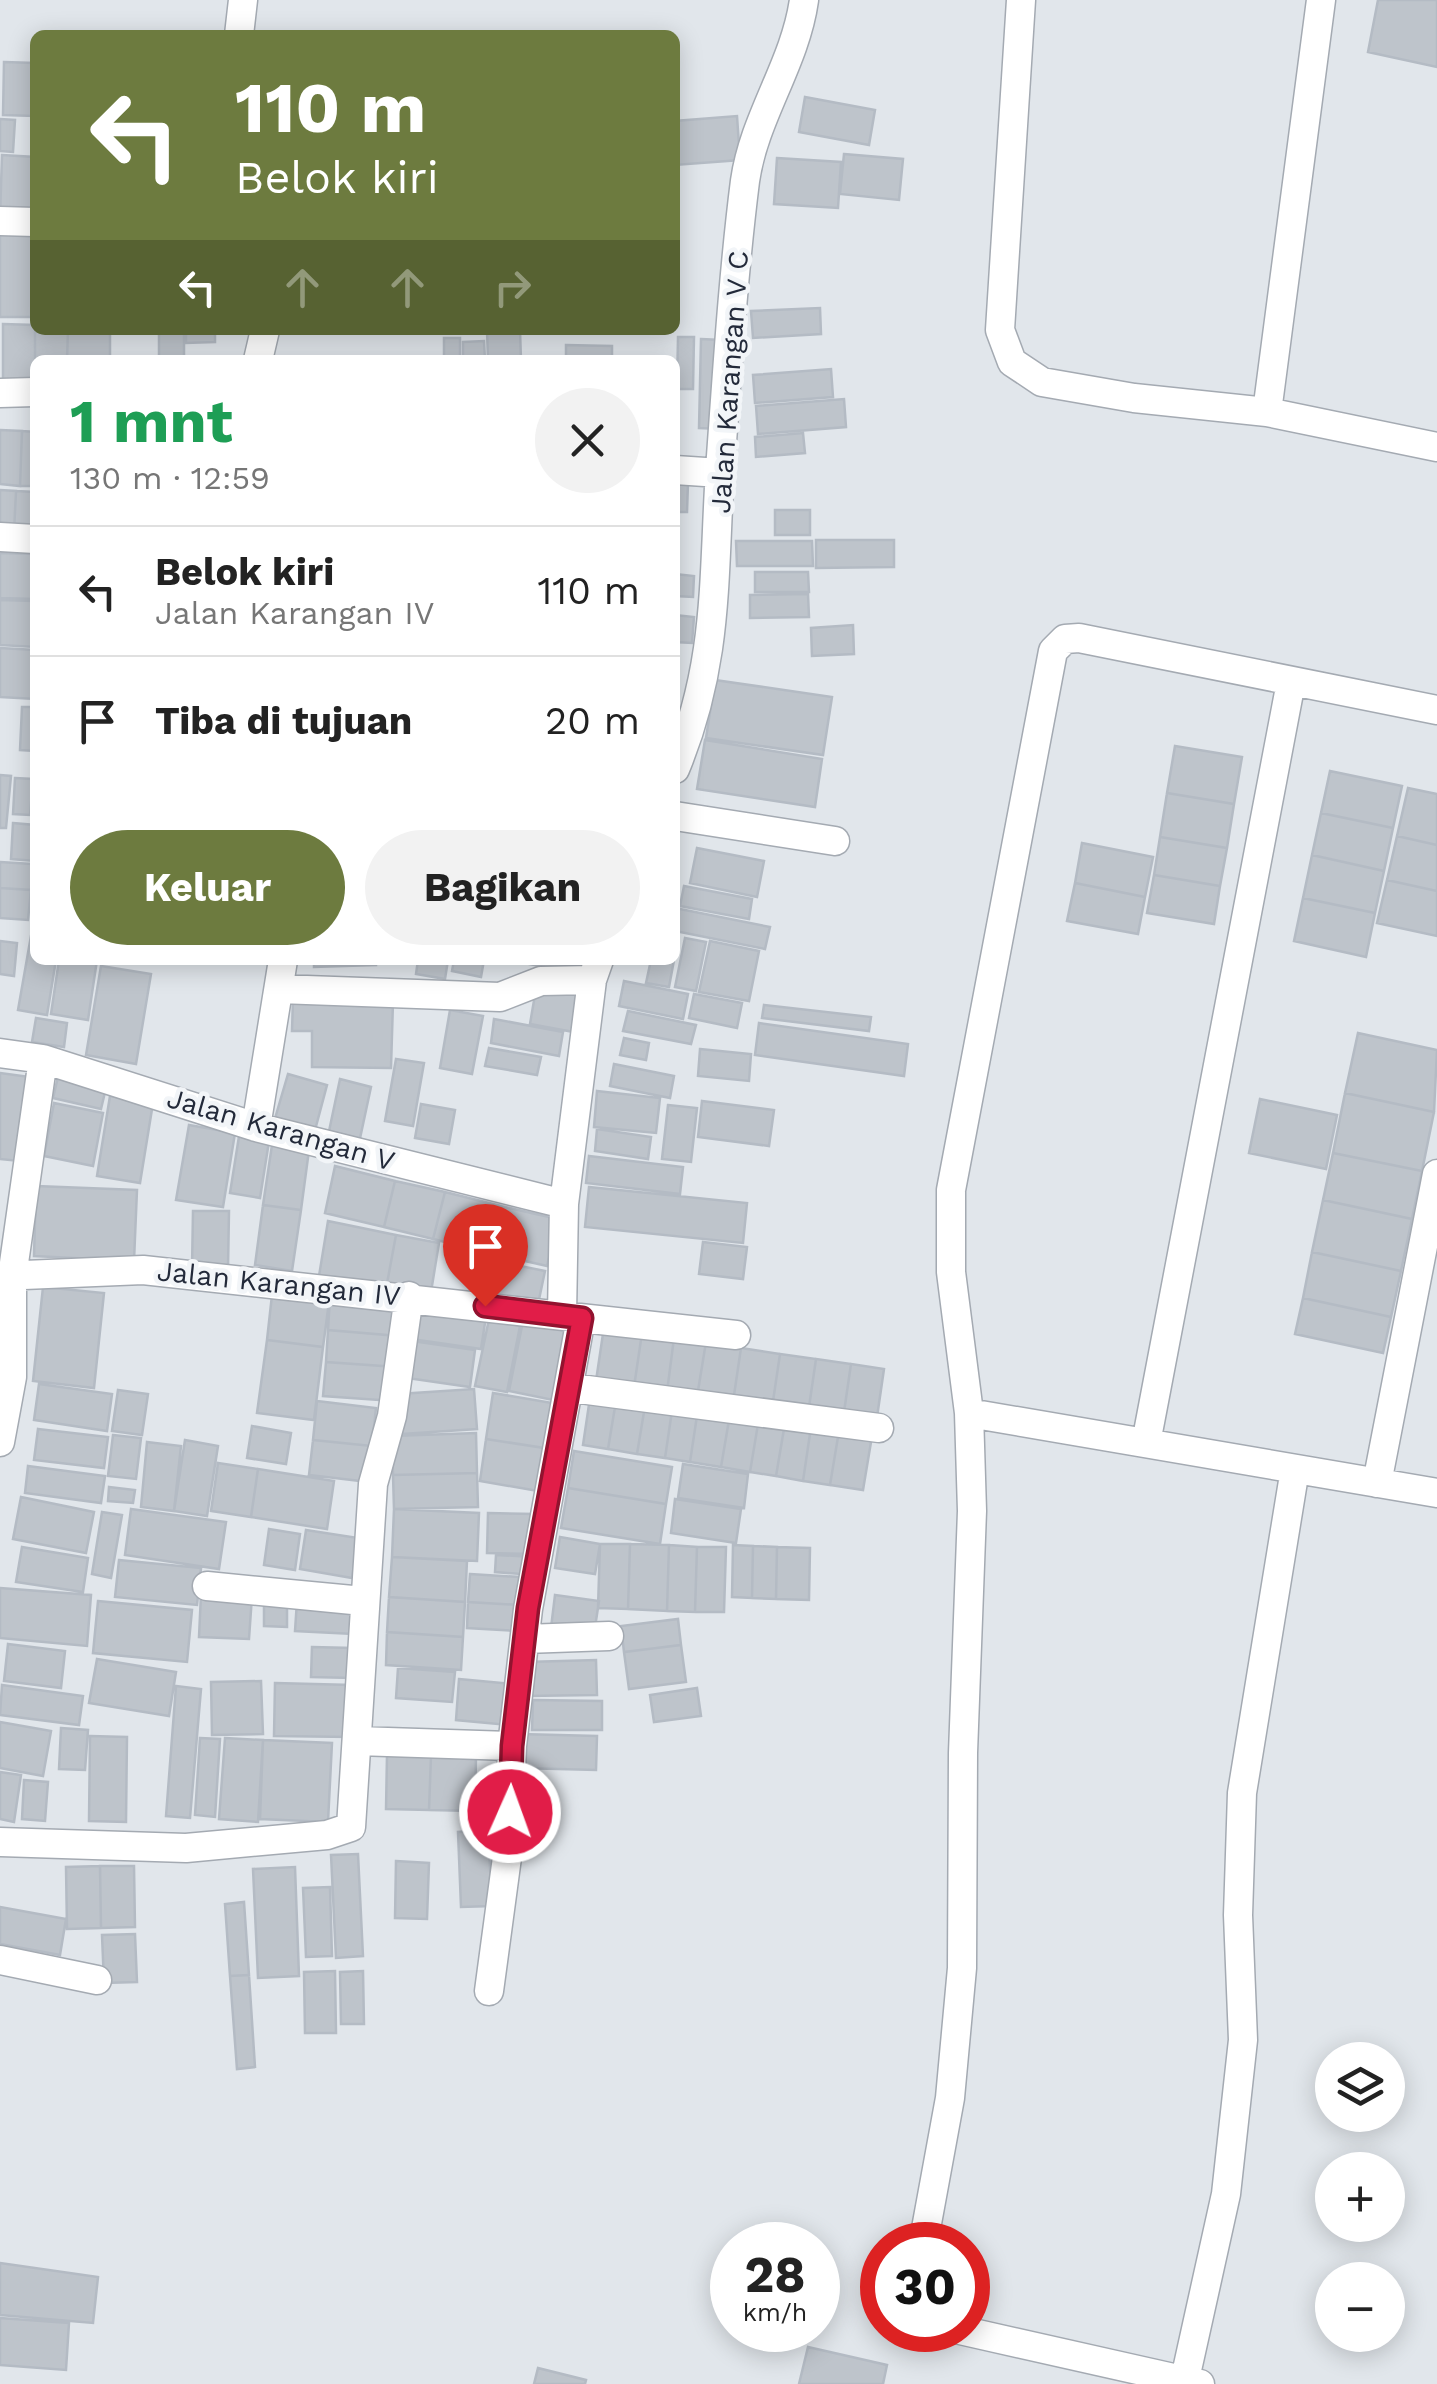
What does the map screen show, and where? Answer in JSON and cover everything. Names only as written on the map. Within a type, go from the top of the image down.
[{"type":"street","points":[[240,30],[243,0]]},
{"type":"street","name":"Jalan Karangan V C","points":[[680,754],[706,677],[716,604],[720,473],[748,160],[788,64],[804,0]]},
{"type":"street","points":[[1021,0],[1000,330],[1012,362],[1042,382],[1134,398],[1268,412],[1437,447]]},
{"type":"street","points":[[1268,412],[1320,0]]},
{"type":"street","points":[[0,221],[30,222]]},
{"type":"street","points":[[0,392],[30,392]]},
{"type":"street","points":[[680,470],[720,473]]},
{"type":"street","points":[[0,537],[30,539]]},
{"type":"street","points":[[927,2222],[950,2098],[962,1968],[963,1752],[972,1512],[968,1413],[950,1272],[951,1190],[1053,651],[1065,639],[1079,638],[1437,710]]},
{"type":"street","points":[[1146,1443],[1291,682]]},
{"type":"street","points":[[680,817],[835,841]]},
{"type":"street","points":[[256,1127],[282,965]]},
{"type":"street","points":[[279,989],[500,997],[541,980],[595,970],[564,1204],[572,1317],[572,1388],[525,1639],[512,1746],[508,1850],[489,1991]]},
{"type":"street","name":"Jalan Karangan V","points":[[0,1053],[43,1059],[256,1127],[564,1204]]},
{"type":"street","points":[[0,1442],[12,1377],[6,1276],[43,1059]]},
{"type":"street","points":[[1378,1483],[1437,1174]]},
{"type":"street","name":"Jalan Karangan IV","points":[[6,1276],[143,1270],[736,1334]]},
{"type":"street","points":[[0,1842],[186,1848],[346,1832],[354,1821],[374,1484],[392,1416],[409,1296]]},
{"type":"street","points":[[572,1388],[879,1428]]},
{"type":"street","points":[[968,1413],[1437,1493]]},
{"type":"street","points":[[990,2337],[1194,2381],[1226,2194],[1243,2040],[1238,1914],[1242,1793],[1295,1469]]},
{"type":"street","points":[[206,1586],[364,1602]]},
{"type":"street","points":[[525,1639],[608,1636]]},
{"type":"street","points":[[357,1740],[512,1746]]},
{"type":"street","points":[[0,1960],[97,1980]]},
{"type":"building","points":[[1378,0],[1437,0],[1437,67],[1368,52]]},
{"type":"building","points":[[4,62],[30,63],[30,116],[3,115]]},
{"type":"building","points":[[805,97],[875,110],[869,145],[799,132]]},
{"type":"building","points":[[737,116],[740,160],[680,165],[680,121]]},
{"type":"building","points":[[0,119],[15,120],[13,152],[0,151]]},
{"type":"building","points":[[844,154],[903,159],[899,200],[840,194]]},
{"type":"building","points":[[2,155],[30,157],[30,219],[0,217]]},
{"type":"building","points":[[777,158],[841,162],[838,208],[774,204]]},
{"type":"building","points":[[0,230],[30,230],[30,317],[0,317]]},
{"type":"building","points":[[820,308],[821,334],[753,338],[751,311]]},
{"type":"building","points":[[3,324],[30,325],[30,335],[35,335],[35,355],[30,355],[30,380],[3,379]]},
{"type":"building","points":[[35,335],[68,335],[67,355],[35,355]]},
{"type":"building","points":[[68,335],[110,335],[110,355],[67,355]]},
{"type":"building","points":[[159,335],[184,335],[184,355],[159,355]]},
{"type":"building","points":[[186,335],[215,335],[215,342],[186,343]]},
{"type":"building","points":[[487,335],[520,335],[521,355],[488,355]]},
{"type":"building","points":[[678,337],[694,337],[693,389],[680,389]]},
{"type":"building","points":[[444,338],[460,338],[460,355],[444,355]]},
{"type":"building","points":[[701,339],[721,340],[720,429],[699,428]]},
{"type":"building","points":[[484,341],[485,355],[463,355],[463,342]]},
{"type":"building","points":[[566,345],[612,346],[612,355],[566,355]]},
{"type":"building","points":[[831,369],[833,397],[755,403],[753,375]]},
{"type":"building","points":[[844,399],[846,427],[758,434],[756,406]]},
{"type":"building","points":[[0,430],[22,431],[20,486],[0,484]]},
{"type":"building","points":[[22,431],[30,432],[30,486],[20,486]]},
{"type":"building","points":[[803,433],[805,453],[756,457],[755,437]]},
{"type":"building","points":[[680,483],[688,483],[687,512],[680,512]]},
{"type":"building","points":[[0,490],[16,491],[14,532],[0,531]]},
{"type":"building","points":[[16,491],[30,492],[30,533],[14,532]]},
{"type":"building","points":[[775,510],[810,510],[810,535],[775,535]]},
{"type":"building","points":[[816,540],[894,540],[894,567],[816,568]]},
{"type":"building","points":[[736,541],[812,541],[813,566],[737,566]]},
{"type":"building","points":[[0,553],[30,554],[30,599],[0,598]]},
{"type":"building","points":[[755,572],[808,572],[809,592],[755,592]]},
{"type":"building","points":[[680,575],[694,576],[693,597],[680,596]]},
{"type":"building","points":[[808,594],[809,617],[750,618],[750,595]]},
{"type":"building","points":[[0,600],[30,601],[30,647],[0,645]]},
{"type":"building","points":[[680,616],[694,617],[692,643],[680,642]]},
{"type":"building","points":[[853,625],[854,654],[812,656],[811,628]]},
{"type":"building","points":[[0,648],[30,650],[30,699],[0,697]]},
{"type":"building","points":[[715,680],[832,697],[823,755],[706,738]]},
{"type":"building","points":[[22,707],[30,707],[30,751],[20,750]]},
{"type":"building","points":[[705,740],[822,759],[815,807],[697,789]]},
{"type":"building","points":[[1175,746],[1242,757],[1234,804],[1167,793]]},
{"type":"building","points":[[1330,771],[1402,786],[1393,828],[1321,813]]},
{"type":"building","points":[[0,775],[11,776],[6,828],[0,828]]},
{"type":"building","points":[[15,778],[30,779],[30,815],[13,814]]},
{"type":"building","points":[[1408,788],[1437,794],[1437,845],[1397,836]]},
{"type":"building","points":[[1167,793],[1234,804],[1227,848],[1160,837]]},
{"type":"building","points":[[1321,813],[1393,828],[1384,871],[1312,855]]},
{"type":"building","points":[[13,823],[30,825],[30,861],[11,859]]},
{"type":"building","points":[[1397,836],[1437,845],[1437,891],[1387,880]]},
{"type":"building","points":[[1160,837],[1227,848],[1220,886],[1154,875]]},
{"type":"building","points":[[1082,843],[1153,857],[1145,897],[1075,883]]},
{"type":"building","points":[[697,848],[764,861],[757,897],[690,883]]},
{"type":"building","points":[[1312,855],[1384,871],[1375,913],[1303,898]]},
{"type":"building","points":[[0,862],[30,864],[30,890],[0,888]]},
{"type":"building","points":[[1154,875],[1220,886],[1214,924],[1147,913]]},
{"type":"building","points":[[1387,880],[1437,891],[1437,936],[1377,923]]},
{"type":"building","points":[[1075,883],[1145,897],[1138,934],[1067,921]]},
{"type":"building","points":[[684,886],[752,899],[749,919],[680,906]]},
{"type":"building","points":[[0,888],[30,890],[28,920],[0,918]]},
{"type":"building","points":[[1303,898],[1375,913],[1366,957],[1294,941]]},
{"type":"building","points":[[680,909],[770,927],[765,949],[680,932]]},
{"type":"building","points":[[685,938],[706,942],[696,991],[675,987]]},
{"type":"building","points":[[0,941],[17,943],[14,976],[0,974]]},
{"type":"building","points":[[710,941],[759,951],[749,1001],[699,992]]},
{"type":"building","points":[[30,942],[30,965],[55,965],[47,1015],[18,1010]]},
{"type":"building","points":[[58,965],[96,965],[88,1020],[51,1014]]},
{"type":"building","points":[[417,965],[447,965],[445,979],[416,974]]},
{"type":"building","points":[[453,965],[483,965],[481,977],[452,971]]},
{"type":"building","points":[[534,965],[581,965],[580,974]]},
{"type":"building","points":[[650,965],[673,965],[669,987],[646,983]]},
{"type":"building","points":[[101,966],[151,974],[136,1064],[86,1055]]},
{"type":"building","points":[[624,981],[688,994],[683,1019],[619,1006]]},
{"type":"building","points":[[537,983],[586,991],[579,1033],[530,1024]]},
{"type":"building","points":[[694,994],[742,1003],[737,1028],[689,1018]]},
{"type":"building","points":[[293,999],[393,1002],[391,1068],[312,1067],[312,1031],[292,1031]]},
{"type":"building","points":[[764,1005],[871,1017],[869,1031],[762,1018]]},
{"type":"building","points":[[450,1010],[483,1016],[472,1074],[440,1068]]},
{"type":"building","points":[[628,1011],[696,1025],[691,1044],[623,1031]]},
{"type":"building","points":[[36,1018],[67,1023],[64,1047],[32,1042]]},
{"type":"building","points":[[494,1019],[563,1032],[559,1056],[491,1043]]},
{"type":"building","points":[[759,1023],[908,1044],[904,1076],[755,1055]]},
{"type":"building","points":[[1358,1033],[1437,1050],[1434,1112],[1345,1093]]},
{"type":"building","points":[[624,1038],[649,1043],[646,1060],[620,1055]]},
{"type":"building","points":[[489,1048],[541,1057],[537,1075],[485,1066]]},
{"type":"building","points":[[700,1049],[751,1054],[749,1081],[698,1076]]},
{"type":"building","points":[[396,1059],[424,1063],[413,1126],[385,1121]]},
{"type":"building","points":[[614,1064],[674,1076],[670,1098],[610,1086]]},
{"type":"building","points":[[0,1073],[30,1077],[19,1161],[0,1159]]},
{"type":"building","points":[[288,1074],[327,1085],[314,1134],[274,1122]]},
{"type":"building","points":[[58,1077],[106,1088],[101,1109],[53,1098]]},
{"type":"building","points":[[340,1079],[371,1087],[359,1143],[328,1136]]},
{"type":"building","points":[[597,1091],[660,1098],[656,1133],[594,1127]]},
{"type":"building","points":[[1345,1093],[1434,1112],[1422,1171],[1333,1153]]},
{"type":"building","points":[[110,1096],[153,1103],[140,1183],[97,1176]]},
{"type":"building","points":[[1260,1099],[1337,1115],[1326,1169],[1249,1153]]},
{"type":"building","points":[[702,1101],[774,1110],[769,1146],[698,1137]]},
{"type":"building","points":[[54,1103],[103,1113],[93,1166],[44,1156]]},
{"type":"building","points":[[421,1104],[455,1110],[449,1144],[415,1138]]},
{"type":"building","points":[[668,1105],[697,1108],[691,1162],[662,1159]]},
{"type":"building","points":[[189,1125],[235,1133],[223,1207],[176,1200]]},
{"type":"building","points":[[597,1129],[651,1137],[648,1159],[595,1151]]},
{"type":"building","points":[[240,1130],[270,1135],[260,1198],[230,1193]]},
{"type":"building","points":[[272,1145],[309,1150],[301,1210],[263,1205]]},
{"type":"building","points":[[1333,1153],[1422,1171],[1412,1219],[1323,1200]]},
{"type":"building","points":[[589,1156],[683,1167],[680,1194],[586,1183]]},
{"type":"building","points":[[335,1166],[395,1181],[384,1227],[325,1213]]},
{"type":"building","points":[[395,1181],[445,1192],[433,1239],[384,1227]]},
{"type":"building","points":[[36,1186],[137,1190],[134,1261],[34,1256]]},
{"type":"building","points":[[589,1187],[747,1203],[743,1243],[585,1227]]},
{"type":"building","points":[[445,1192],[501,1206],[490,1253],[433,1239]]},
{"type":"building","points":[[1323,1200],[1412,1219],[1401,1271],[1312,1252]]},
{"type":"building","points":[[263,1205],[301,1210],[292,1271],[255,1265]]},
{"type":"building","points":[[501,1206],[558,1219],[547,1266],[490,1253]]},
{"type":"building","points":[[193,1211],[229,1211],[228,1269],[192,1268]]},
{"type":"building","points":[[328,1221],[396,1235],[386,1289],[319,1276]]},
{"type":"building","points":[[396,1235],[439,1243],[430,1298],[386,1289]]},
{"type":"building","points":[[703,1242],[747,1247],[743,1279],[699,1274]]},
{"type":"building","points":[[1312,1252],[1401,1271],[1391,1317],[1303,1298]]},
{"type":"building","points":[[501,1262],[545,1271],[537,1309],[494,1301]]},
{"type":"building","points":[[43,1287],[104,1293],[94,1388],[33,1381]]},
{"type":"building","points":[[272,1295],[329,1302],[323,1347],[267,1340]]},
{"type":"building","points":[[330,1297],[401,1303],[398,1336],[328,1330]]},
{"type":"building","points":[[1303,1298],[1391,1317],[1383,1353],[1295,1334]]},
{"type":"building","points":[[416,1300],[487,1310],[481,1349],[411,1339]]},
{"type":"building","points":[[489,1319],[520,1326],[507,1392],[475,1386]]},
{"type":"building","points":[[523,1321],[577,1332],[563,1402],[509,1391]]},
{"type":"building","points":[[604,1327],[642,1333],[634,1387],[596,1381]]},
{"type":"building","points":[[328,1330],[398,1336],[396,1367],[326,1362]]},
{"type":"building","points":[[642,1333],[674,1338],[667,1392],[634,1387]]},
{"type":"building","points":[[674,1338],[706,1342],[697,1397],[667,1392]]},
{"type":"building","points":[[267,1340],[323,1347],[314,1420],[257,1413]]},
{"type":"building","points":[[412,1341],[475,1350],[470,1387],[407,1378]]},
{"type":"building","points":[[706,1342],[741,1348],[733,1402],[697,1397]]},
{"type":"building","points":[[741,1348],[780,1354],[772,1408],[733,1402]]},
{"type":"building","points":[[780,1354],[816,1359],[808,1414],[772,1408]]},
{"type":"building","points":[[816,1359],[851,1364],[843,1419],[808,1414]]},
{"type":"building","points":[[326,1362],[396,1367],[393,1401],[323,1396]]},
{"type":"building","points":[[851,1364],[884,1369],[876,1424],[843,1419]]},
{"type":"building","points":[[39,1384],[112,1394],[107,1431],[34,1420]]},
{"type":"building","points":[[474,1389],[477,1429],[402,1434],[399,1394]]},
{"type":"building","points":[[118,1390],[148,1394],[142,1435],[112,1431]]},
{"type":"building","points":[[591,1391],[617,1395],[608,1449],[583,1445]]},
{"type":"building","points":[[493,1393],[558,1404],[551,1449],[486,1439]]},
{"type":"building","points":[[617,1395],[646,1400],[637,1454],[608,1449]]},
{"type":"building","points":[[646,1400],[673,1404],[665,1458],[637,1454]]},
{"type":"building","points":[[317,1401],[376,1408],[372,1446],[313,1440]]},
{"type":"building","points":[[673,1404],[698,1409],[690,1462],[665,1458]]},
{"type":"building","points":[[698,1409],[730,1414],[721,1467],[690,1462]]},
{"type":"building","points":[[730,1414],[759,1418],[750,1472],[721,1467]]},
{"type":"building","points":[[759,1418],[785,1423],[776,1476],[750,1472]]},
{"type":"building","points":[[785,1423],[811,1427],[803,1481],[776,1476]]},
{"type":"building","points":[[252,1426],[291,1433],[286,1464],[247,1458]]},
{"type":"building","points":[[811,1427],[839,1431],[830,1485],[803,1481]]},
{"type":"building","points":[[38,1429],[108,1437],[104,1468],[34,1460]]},
{"type":"building","points":[[839,1431],[872,1436],[863,1490],[830,1485]]},
{"type":"building","points":[[476,1433],[477,1473],[393,1475],[392,1436]]},
{"type":"building","points":[[113,1435],[141,1438],[136,1479],[108,1476]]},
{"type":"building","points":[[486,1439],[551,1449],[544,1492],[480,1481]]},
{"type":"building","points":[[185,1440],[218,1446],[207,1516],[174,1511]]},
{"type":"building","points":[[313,1440],[372,1446],[369,1482],[309,1475]]},
{"type":"building","points":[[147,1442],[181,1446],[174,1511],[141,1507]]},
{"type":"building","points":[[574,1451],[672,1467],[666,1504],[568,1488]]},
{"type":"building","points":[[218,1463],[258,1469],[251,1517],[211,1511]]},
{"type":"building","points":[[683,1464],[748,1474],[744,1508],[678,1498]]},
{"type":"building","points":[[28,1466],[105,1476],[101,1503],[25,1493]]},
{"type":"building","points":[[258,1469],[334,1481],[327,1529],[251,1517]]},
{"type":"building","points":[[477,1473],[478,1507],[394,1509],[393,1475]]},
{"type":"building","points":[[109,1487],[135,1490],[133,1503],[108,1501]]},
{"type":"building","points":[[568,1488],[666,1504],[660,1544],[561,1528]]},
{"type":"building","points":[[21,1497],[94,1512],[86,1553],[13,1539]]},
{"type":"building","points":[[675,1499],[741,1509],[736,1543],[671,1533]]},
{"type":"building","points":[[131,1509],[226,1522],[219,1569],[125,1555]]},
{"type":"building","points":[[394,1509],[479,1513],[477,1561],[392,1557]]},
{"type":"building","points":[[102,1512],[122,1515],[111,1578],[92,1574]]},
{"type":"building","points":[[488,1513],[535,1514],[534,1554],[487,1553]]},
{"type":"building","points":[[269,1529],[300,1534],[295,1570],[264,1565]]},
{"type":"building","points":[[306,1530],[358,1538],[352,1578],[300,1569]]},
{"type":"building","points":[[560,1537],[600,1544],[595,1574],[555,1568]]},
{"type":"building","points":[[600,1544],[630,1544],[628,1609],[598,1608]]},
{"type":"building","points":[[630,1544],[669,1545],[667,1611],[628,1609]]},
{"type":"building","points":[[669,1545],[697,1547],[695,1612],[667,1611]]},
{"type":"building","points":[[733,1545],[753,1546],[752,1598],[732,1597]]},
{"type":"building","points":[[753,1546],[777,1547],[776,1599],[752,1598]]},
{"type":"building","points":[[22,1547],[88,1558],[83,1592],[16,1582]]},
{"type":"building","points":[[697,1547],[726,1547],[724,1612],[695,1612]]},
{"type":"building","points":[[777,1547],[810,1548],[809,1600],[776,1599]]},
{"type":"building","points":[[496,1555],[535,1557],[534,1575],[495,1572]]},
{"type":"building","points":[[392,1557],[467,1561],[465,1602],[389,1597]]},
{"type":"building","points":[[119,1560],[201,1568],[197,1605],[115,1597]]},
{"type":"building","points":[[470,1574],[520,1577],[519,1605],[468,1602]]},
{"type":"building","points":[[0,1588],[91,1595],[87,1646],[0,1638]]},
{"type":"building","points":[[201,1594],[252,1596],[249,1639],[199,1637]]},
{"type":"building","points":[[555,1595],[599,1601],[594,1634],[551,1628]]},
{"type":"building","points":[[389,1597],[465,1602],[463,1637],[387,1632]]},
{"type":"building","points":[[264,1598],[287,1599],[287,1627],[264,1626]]},
{"type":"building","points":[[98,1601],[192,1610],[187,1662],[93,1653]]},
{"type":"building","points":[[297,1601],[355,1603],[353,1634],[295,1631]]},
{"type":"building","points":[[468,1602],[519,1605],[517,1631],[467,1628]]},
{"type":"building","points":[[678,1619],[681,1645],[624,1652],[621,1626]]},
{"type":"building","points":[[387,1632],[463,1637],[461,1670],[386,1665]]},
{"type":"building","points":[[8,1644],[65,1651],[61,1688],[4,1681]]},
{"type":"building","points":[[681,1645],[686,1682],[629,1689],[624,1652]]},
{"type":"building","points":[[312,1647],[353,1648],[353,1678],[311,1677]]},
{"type":"building","points":[[97,1659],[176,1672],[169,1716],[89,1703]]},
{"type":"building","points":[[596,1660],[597,1695],[526,1696],[526,1662]]},
{"type":"building","points":[[398,1668],[455,1672],[452,1702],[396,1698]]},
{"type":"building","points":[[459,1679],[512,1684],[508,1725],[456,1720]]},
{"type":"building","points":[[261,1681],[263,1734],[212,1735],[211,1682]]},
{"type":"building","points":[[275,1683],[352,1685],[351,1737],[274,1736]]},
{"type":"building","points":[[2,1685],[83,1696],[79,1725],[0,1715]]},
{"type":"building","points":[[176,1686],[201,1689],[190,1818],[166,1816]]},
{"type":"building","points":[[697,1688],[701,1716],[654,1722],[650,1695]]},
{"type":"building","points":[[533,1700],[602,1701],[602,1730],[532,1730]]},
{"type":"building","points":[[0,1722],[51,1731],[43,1776],[0,1768]]},
{"type":"building","points":[[61,1728],[88,1730],[85,1770],[59,1769]]},
{"type":"building","points":[[520,1734],[597,1736],[596,1770],[519,1768]]},
{"type":"building","points":[[90,1736],[127,1737],[126,1822],[89,1821]]},
{"type":"building","points":[[200,1738],[220,1739],[215,1817],[195,1815]]},
{"type":"building","points":[[225,1738],[263,1740],[258,1822],[219,1819]]},
{"type":"building","points":[[263,1740],[332,1743],[328,1822],[260,1819]]},
{"type":"building","points":[[387,1755],[431,1756],[429,1810],[386,1809]]},
{"type":"building","points":[[431,1756],[476,1757],[475,1811],[429,1810]]},
{"type":"building","points":[[0,1772],[21,1775],[14,1822],[0,1819]]},
{"type":"building","points":[[24,1780],[48,1782],[45,1821],[22,1819]]},
{"type":"building","points":[[488,1830],[492,1906],[461,1907],[458,1832]]},
{"type":"building","points":[[358,1854],[363,1956],[336,1958],[331,1855]]},
{"type":"building","points":[[396,1861],[429,1863],[427,1919],[395,1918]]},
{"type":"building","points":[[100,1866],[134,1866],[135,1927],[101,1928]]},
{"type":"building","points":[[100,1866],[101,1928],[67,1929],[66,1867]]},
{"type":"building","points":[[295,1867],[299,1976],[258,1978],[253,1869]]},
{"type":"building","points":[[330,1887],[332,1956],[306,1957],[303,1888]]},
{"type":"building","points":[[244,1902],[249,1975],[230,1976],[225,1904]]},
{"type":"building","points":[[0,1907],[66,1919],[60,1955],[0,1944]]},
{"type":"building","points":[[135,1934],[137,1982],[104,1983],[102,1935]]},
{"type":"building","points":[[335,1971],[336,2033],[305,2033],[304,1972]]},
{"type":"building","points":[[363,1971],[364,2024],[341,2024],[340,1972]]},
{"type":"building","points":[[249,1975],[255,2067],[237,2069],[230,1976]]},
{"type":"building","points":[[0,2263],[98,2277],[93,2323],[0,2315]]},
{"type":"building","points":[[0,2318],[69,2323],[66,2370],[0,2365]]},
{"type":"building","points":[[807,2352],[830,2352],[887,2365],[883,2384],[799,2384]]},
{"type":"building","points":[[538,2368],[586,2380],[585,2384],[534,2384]]},
{"type":"route","points":[[485,1306],[582,1318],[554,1486],[528,1608],[512,1746],[510,1812]]}]
